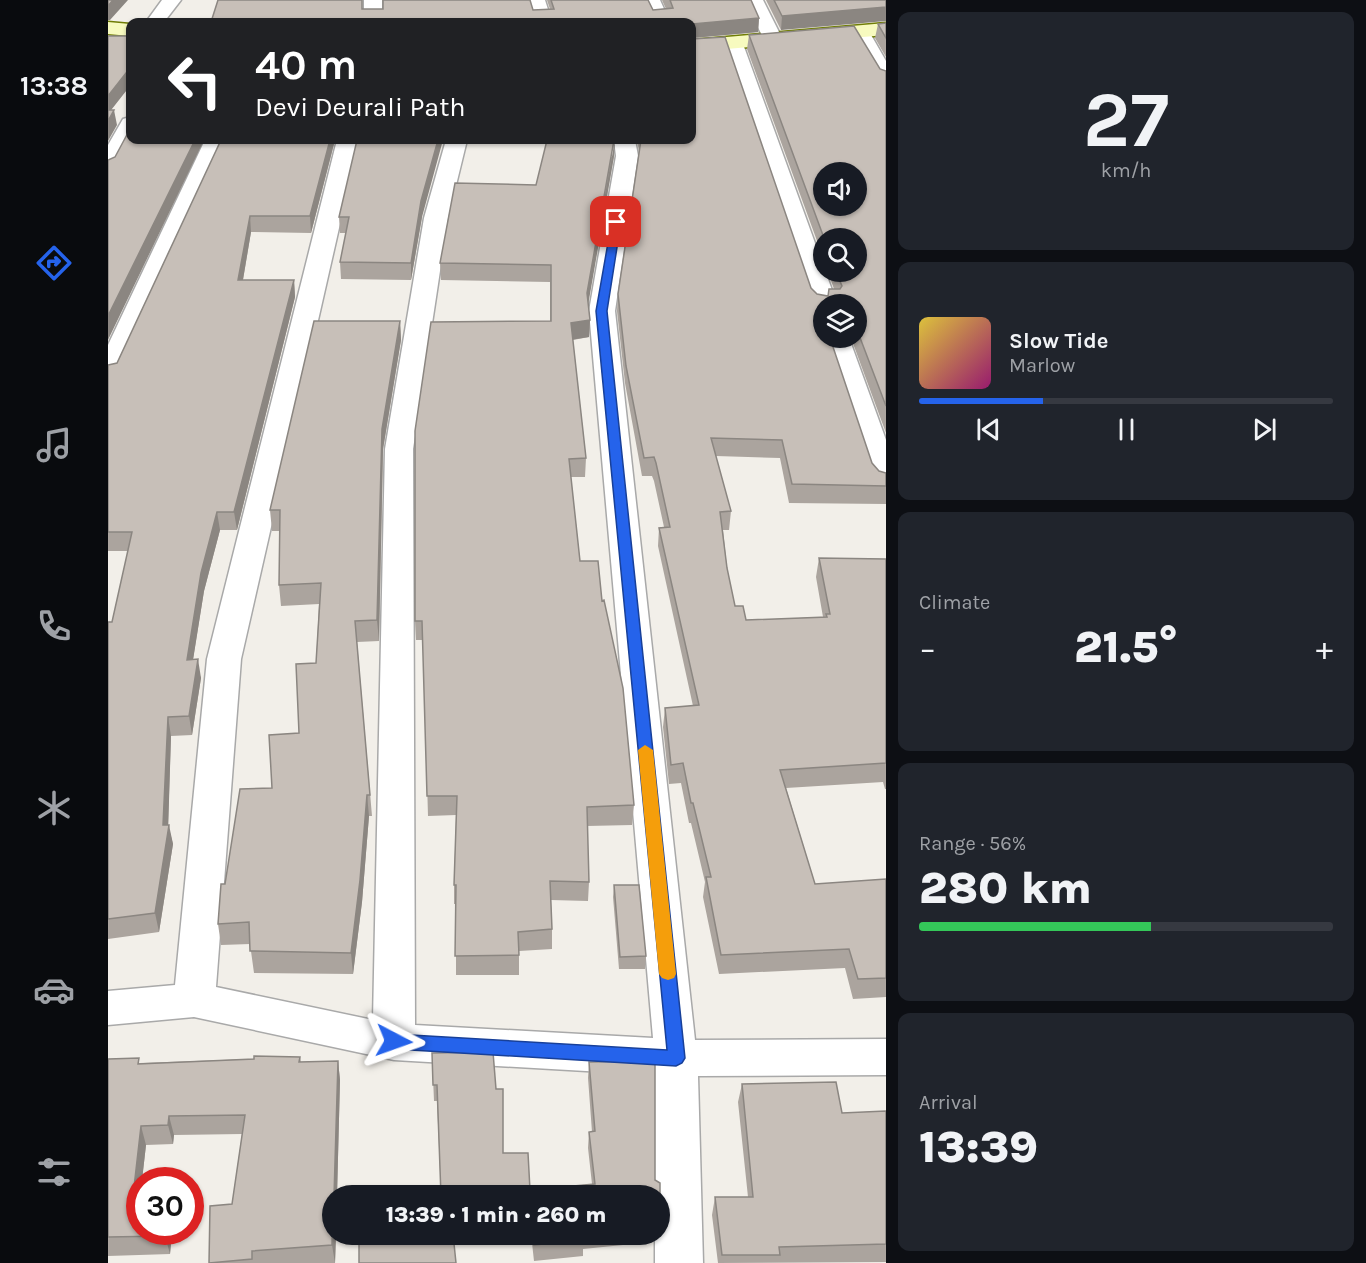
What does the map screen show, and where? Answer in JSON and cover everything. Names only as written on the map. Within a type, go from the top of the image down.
[{"type":"street","points":[[158,18],[172,0]]},
{"type":"street","points":[[373,18],[374,0]]},
{"type":"street","points":[[536,0],[542,18]]},
{"type":"street","points":[[651,0],[659,18]]},
{"type":"street","points":[[754,0],[773,40]]},
{"type":"street","points":[[108,28],[126,30]]},
{"type":"street","points":[[696,46],[886,29]]},
{"type":"street","points":[[860,32],[886,79]]},
{"type":"street","points":[[733,44],[820,294]]},
{"type":"street","points":[[108,167],[126,131]]},
{"type":"street","points":[[108,374],[214,144]]},
{"type":"street","points":[[194,1000],[224,659],[347,144]]},
{"type":"street","points":[[394,1041],[399,449],[436,218],[456,144]]},
{"type":"street","points":[[626,144],[627,156],[602,311],[676,1058],[679,1263]]},
{"type":"street","points":[[839,348],[886,481]]},
{"type":"street","points":[[108,1008],[194,1000],[394,1041],[676,1058],[886,1057]]},
{"type":"building","points":[[218,0],[362,0],[362,9],[383,9],[383,0],[530,0],[533,10],[554,9],[551,0],[648,0],[653,10],[673,8],[670,0],[751,0],[759,18],[696,24],[696,18],[212,18]]},
{"type":"building","points":[[774,0],[886,0],[886,7],[782,16]]},
{"type":"building","points":[[886,23],[886,38],[878,24]]},
{"type":"building","points":[[854,26],[880,69],[886,71],[886,406],[864,348],[867,348],[867,294],[828,294],[829,289],[840,289],[842,286],[840,282],[867,282],[867,228],[820,228],[816,216],[867,216],[867,162],[813,162],[813,208],[749,35]]},
{"type":"building","points":[[108,36],[126,36],[126,73],[108,96]]},
{"type":"building","points":[[725,37],[811,288],[817,294],[813,294],[813,348],[833,348],[872,463],[879,471],[886,473],[886,486],[792,484],[782,440],[711,438],[731,511],[720,512],[727,568],[735,606],[743,606],[746,620],[827,617],[826,614],[830,614],[819,558],[886,559],[886,763],[780,770],[815,884],[886,879],[886,978],[858,979],[849,949],[721,955],[706,877],[711,877],[683,763],[671,765],[665,708],[699,705],[659,528],[670,527],[654,457],[644,458],[626,366],[618,294],[640,144],[696,144],[696,39]]},
{"type":"building","points":[[108,110],[114,110],[108,121]]},
{"type":"building","points":[[126,136],[126,144],[193,144],[108,316],[108,160],[115,157]]},
{"type":"building","points":[[219,144],[329,144],[310,216],[250,216],[238,280],[294,280],[234,512],[217,512],[201,573],[187,660],[198,659],[189,716],[168,717],[163,825],[169,825],[155,913],[108,919],[108,622],[112,622],[132,532],[108,532],[108,365],[117,363]]},
{"type":"building","points":[[356,144],[437,144],[421,201],[411,263],[340,262],[349,217],[339,217]]},
{"type":"building","points":[[546,144],[613,144],[587,293],[590,320],[571,323],[586,458],[569,459],[580,561],[598,561],[602,601],[604,600],[623,688],[634,805],[587,807],[589,882],[550,881],[552,929],[518,932],[519,955],[455,956],[456,885],[454,885],[457,796],[427,796],[422,621],[415,621],[415,431],[431,322],[551,321],[551,265],[440,263],[455,183],[536,185]]},
{"type":"building","points":[[314,321],[400,321],[382,429],[377,620],[355,621],[370,795],[367,795],[351,953],[250,951],[249,922],[218,924],[221,884],[225,884],[240,789],[272,788],[269,735],[299,733],[296,664],[316,663],[321,583],[279,585],[280,510],[270,510]]},
{"type":"building","points":[[614,885],[639,885],[646,956],[620,957]]},
{"type":"building","points":[[493,1052],[496,1089],[503,1089],[503,1153],[528,1153],[530,1185],[441,1185],[437,1085],[433,1085],[432,1053]]},
{"type":"building","points":[[254,1056],[300,1057],[299,1062],[338,1061],[334,1185],[322,1185],[322,1245],[332,1245],[252,1251],[252,1259],[209,1263],[210,1206],[232,1204],[245,1115],[169,1116],[168,1125],[141,1126],[136,1167],[126,1167],[126,1237],[108,1237],[108,1059],[139,1058],[138,1064],[254,1059]]},
{"type":"building","points":[[655,1061],[655,1180],[660,1185],[584,1185],[595,1184],[589,1132],[595,1131],[589,1062]]},
{"type":"building","points":[[836,1082],[842,1113],[886,1111],[886,1244],[779,1247],[780,1255],[722,1255],[715,1197],[753,1197],[742,1084]]},
{"type":"building","points":[[359,1245],[454,1245],[456,1263],[359,1263]]},
{"type":"slow traffic","points":[[645,750],[668,974]]},
{"type":"route","points":[[394,1041],[676,1058],[602,311],[616,222]]}]
